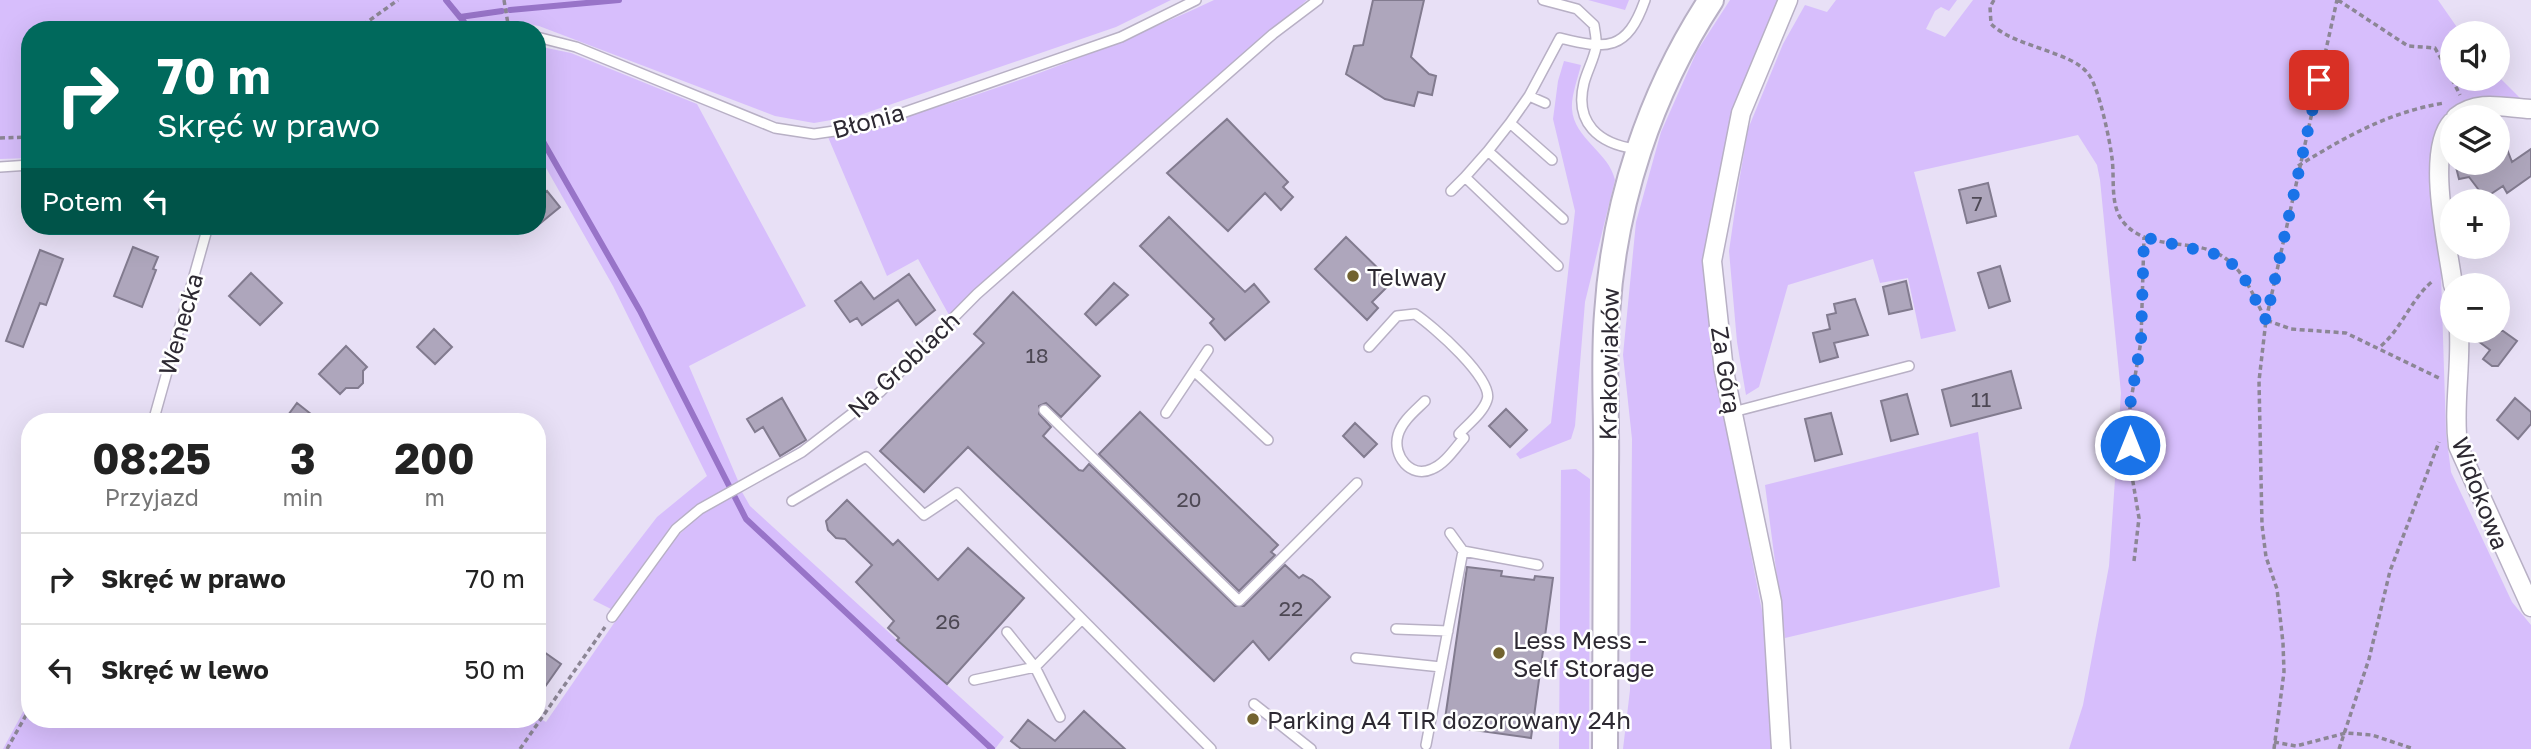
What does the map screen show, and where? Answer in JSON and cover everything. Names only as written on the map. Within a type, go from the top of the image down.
[{"type":"main road","name":"Krakowiaków","points":[[1605,749],[1606,313],[1617,236],[1638,149],[1677,57],[1711,0]]},
{"type":"street","name":"Za Górą","points":[[1781,749],[1772,602],[1724,371],[1712,261],[1741,113],[1788,0]]},
{"type":"street","points":[[2510,107],[2531,109]]},
{"type":"street","points":[[2440,150],[2438,161],[2451,273]]},
{"type":"street","name":"Widokowa","points":[[2459,343],[2455,422],[2458,446],[2531,607]]},
{"type":"lane","name":"Błonia","points":[[546,39],[576,47],[775,128],[814,134],[862,127],[1121,37],[1196,0]]},
{"type":"lane","name":"Na Groblach","points":[[612,617],[676,529],[700,509],[802,452],[880,392],[977,294],[1273,34],[1318,0]]},
{"type":"lane","points":[[1543,0],[1577,9],[1594,25],[1596,47],[1584,83],[1582,111],[1588,124],[1615,146],[1638,149]]},
{"type":"lane","points":[[1451,191],[1510,123],[1529,96],[1560,38],[1596,47],[1609,46],[1629,33],[1637,24],[1645,0]]},
{"type":"lane","points":[[1529,96],[1545,103]]},
{"type":"lane","points":[[1510,123],[1552,160]]},
{"type":"lane","points":[[1488,151],[1563,219]]},
{"type":"lane","points":[[0,167],[21,166]]},
{"type":"lane","points":[[1465,177],[1558,266]]},
{"type":"lane","name":"Wenecka","points":[[156,413],[205,235]]},
{"type":"lane","points":[[1369,347],[1397,316],[1415,314],[1482,376],[1489,391],[1487,400],[1461,436],[1433,469],[1424,472],[1405,465],[1399,457],[1397,437],[1408,418],[1425,401]]},
{"type":"lane","points":[[1166,413],[1208,350]]},
{"type":"lane","points":[[1733,412],[1909,366]]},
{"type":"lane","points":[[1194,370],[1268,440]]},
{"type":"lane","points":[[1044,410],[1238,601],[1357,483]]},
{"type":"lane","points":[[792,500],[866,457],[924,515],[957,493],[1211,749]]},
{"type":"lane","points":[[1450,533],[1463,551],[1538,565]]},
{"type":"lane","points":[[1426,745],[1463,551]]},
{"type":"lane","points":[[974,680],[1035,667],[1082,619]]},
{"type":"lane","points":[[1396,629],[1448,631]]},
{"type":"lane","points":[[1007,632],[1035,667],[1060,717]]},
{"type":"lane","points":[[1356,658],[1441,667]]},
{"type":"lane","points":[[1254,704],[1311,749]]},
{"type":"path","points":[[369,21],[398,0]]},
{"type":"path","points":[[504,0],[508,21]]},
{"type":"path","points":[[1994,0],[1990,8],[1991,24],[2001,34],[2077,64],[2089,75],[2099,97],[2111,155],[2115,209],[2126,226],[2144,237],[2223,256],[2241,272],[2266,320],[2291,329],[2346,333],[2380,347],[2424,372],[2458,383]]},
{"type":"path","points":[[2274,749],[2284,662],[2277,589],[2266,557],[2262,525],[2259,381],[2266,320],[2298,166],[2337,0],[2408,46],[2435,48],[2440,57]]},
{"type":"path","points":[[2298,166],[2362,127],[2413,108],[2440,109]]},
{"type":"path","points":[[0,138],[21,137]]},
{"type":"path","points":[[2134,561],[2139,518],[2130,464],[2130,406],[2141,341],[2144,237]]},
{"type":"path","points":[[2380,347],[2400,327],[2420,291],[2440,283]]},
{"type":"path","points":[[2339,749],[2369,659],[2390,571],[2415,497],[2441,436],[2455,422]]},
{"type":"path","points":[[546,712],[612,617]]},
{"type":"path","points":[[7,749],[21,724]]},
{"type":"path","points":[[520,749],[535,728]]},
{"type":"path","points":[[2274,741],[2296,746],[2346,733],[2372,735],[2414,749]]},
{"type":"shaded area","points":[[0,0],[1171,0],[1116,27],[860,115],[814,123],[775,116],[546,29],[546,21],[21,21],[21,158],[0,159]]},
{"type":"shaded area","points":[[1214,0],[1307,0],[949,315],[918,259],[887,276],[828,137],[927,110],[1024,78],[1120,41]]},
{"type":"shaded area","points":[[1588,0],[1629,0],[1625,10]]},
{"type":"shaded area","points":[[1730,0],[1780,0],[1734,112],[1718,182],[1706,270],[1725,419],[1763,616],[1774,749],[1623,749],[1630,690],[1632,439],[1623,355],[1636,222],[1661,132],[1697,51]]},
{"type":"shaded area","points":[[1836,0],[1957,0],[1949,11],[1941,7],[1935,11],[1926,29],[1945,37],[1973,0],[2438,0],[2453,21],[2440,21],[2440,91],[2510,91],[2510,88],[2524,102],[2495,96],[2457,105],[2440,105],[2440,343],[2443,343],[2446,433],[2451,472],[2512,602],[2531,625],[2531,749],[2069,749],[2083,705],[2109,566],[2121,393],[2097,165],[2078,135],[1914,172],[1956,331],[1921,339],[1908,278],[1880,283],[1873,259],[1788,285],[1759,387],[1746,395],[1737,342],[1729,251],[1748,129],[1783,44],[1805,5],[1827,12]]},
{"type":"shaded area","points":[[546,48],[571,53],[697,104],[806,306],[689,366],[739,483],[672,525],[611,609],[593,600],[657,517],[707,476],[613,286],[546,168]]},
{"type":"shaded area","points":[[1564,61],[1581,65],[1573,98],[1574,120],[1606,161],[1615,180],[1585,302],[1575,426],[1571,439],[1520,459],[1516,454],[1551,423],[1575,211],[1553,119],[1558,81]]},
{"type":"shaded area","points":[[1978,432],[2000,587],[1785,638],[1765,485]]},
{"type":"shaded area","points":[[1576,469],[1590,479],[1589,749],[1559,749],[1561,470]]},
{"type":"shaded area","points":[[742,492],[750,506],[1004,737],[995,749],[3,749],[21,716],[21,728],[546,728],[546,722],[667,546],[704,511]]},
{"type":"building","points":[[1373,0],[1424,0],[1411,57],[1429,74],[1436,76],[1432,95],[1418,92],[1414,106],[1385,99],[1346,74],[1354,46],[1363,45]]},
{"type":"building","points":[[1227,119],[1288,182],[1283,187],[1293,197],[1281,210],[1265,193],[1228,231],[1167,173]]},
{"type":"building","points":[[2531,149],[2531,176],[2510,191],[2503,186],[2498,189],[2478,189],[2469,177],[2459,179],[2458,175],[2510,175],[2510,157],[2512,162]]},
{"type":"building","points":[[1988,183],[1996,216],[1967,223],[1959,190]]},
{"type":"building","points":[[546,192],[560,207],[546,219]]},
{"type":"building","points":[[1169,217],[1245,292],[1254,284],[1269,302],[1225,340],[1210,323],[1214,319],[1140,246]]},
{"type":"building","name":"Telway","points":[[1346,237],[1392,282],[1372,302],[1378,308],[1367,320],[1315,269]]},
{"type":"building","points":[[133,247],[158,257],[142,307],[114,296]]},
{"type":"building","points":[[40,250],[63,259],[46,305],[40,303],[23,347],[6,341]]},
{"type":"building","points":[[2000,266],[2010,301],[1989,308],[1978,273]]},
{"type":"building","points":[[251,273],[282,303],[260,325],[229,296]]},
{"type":"building","points":[[909,274],[935,310],[916,325],[898,300],[862,325],[857,318],[850,322],[835,301],[861,282],[874,299]]},
{"type":"building","points":[[1906,281],[1912,309],[1889,314],[1883,287]]},
{"type":"building","points":[[1114,283],[1128,295],[1096,325],[1085,314]]},
{"type":"building","points":[[1013,292],[1100,376],[1061,417],[1046,403],[1039,406],[1039,414],[1051,427],[1043,436],[1079,470],[1083,471],[1089,464],[1235,606],[1244,606],[1285,565],[1299,578],[1303,575],[1312,580],[1330,597],[1269,660],[1253,641],[1214,681],[968,447],[924,492],[880,451],[984,343],[974,334]]},
{"type":"building","points":[[1855,299],[1868,335],[1834,343],[1838,357],[1820,362],[1813,333],[1830,329],[1827,315],[1836,313],[1834,304]]},
{"type":"building","points":[[434,329],[452,347],[435,364],[417,347]]},
{"type":"building","points":[[2510,336],[2517,341],[2498,366],[2492,366],[2483,359],[2490,350],[2481,343],[2510,343]]},
{"type":"building","points":[[346,346],[367,367],[363,371],[363,383],[358,388],[346,388],[340,394],[319,374]]},
{"type":"building","points":[[2011,371],[2021,408],[1951,426],[1942,390]]},
{"type":"building","points":[[1907,394],[1918,434],[1891,441],[1881,401]]},
{"type":"building","points":[[782,398],[806,440],[780,456],[763,427],[755,432],[747,419]]},
{"type":"building","points":[[2515,398],[2531,412],[2531,424],[2518,439],[2497,420]]},
{"type":"building","points":[[297,403],[310,413],[290,413]]},
{"type":"building","points":[[1506,409],[1527,430],[1510,447],[1489,426]]},
{"type":"building","points":[[1140,412],[1278,545],[1271,552],[1275,555],[1239,591],[1099,454]]},
{"type":"building","points":[[1831,413],[1842,454],[1815,461],[1805,419]]},
{"type":"building","points":[[1355,423],[1377,444],[1364,457],[1343,436]]},
{"type":"building","points":[[847,500],[893,545],[898,540],[938,580],[968,548],[1024,598],[947,684],[897,640],[899,638],[888,628],[894,621],[856,582],[872,565],[845,539],[836,538],[828,530],[826,521]]},
{"type":"building","name":"Less Mess - Self Storage","points":[[1467,567],[1502,571],[1501,576],[1534,580],[1535,576],[1553,578],[1531,738],[1444,726]]},
{"type":"building","points":[[546,653],[561,664],[546,685]]},
{"type":"building","points":[[1084,711],[1125,749],[1021,749],[1011,741],[1028,720],[1055,741]]},
{"type":"waterway","points":[[446,0],[463,21]]},
{"type":"waterway","points":[[510,10],[619,0]]},
{"type":"waterway","points":[[460,17],[502,11]]},
{"type":"waterway","points":[[546,147],[640,311],[746,519],[992,749]]},
{"type":"place","name":"Telway","points":[[1353,276]]},
{"type":"place","name":"Less Mess - Self Storage","points":[[1499,653]]},
{"type":"place","name":"Parking A4 TIR dozorowany 24h","points":[[1253,719]]},
{"type":"route","points":[[2130,445],[2130,406],[2141,341],[2144,237],[2223,256],[2241,272],[2266,320],[2319,80]]}]
